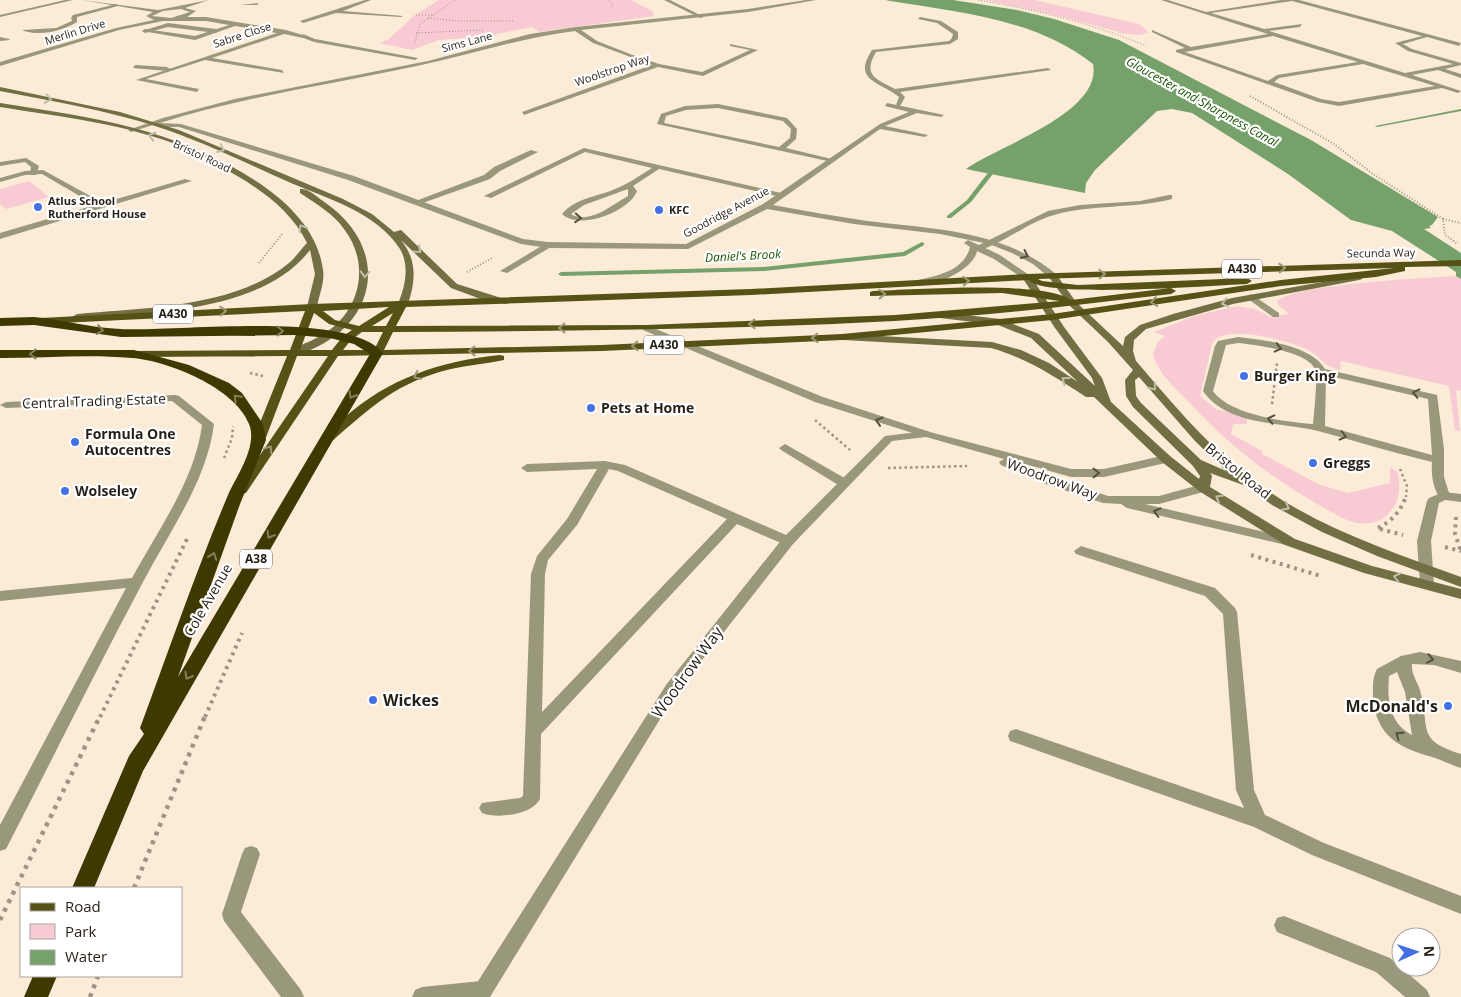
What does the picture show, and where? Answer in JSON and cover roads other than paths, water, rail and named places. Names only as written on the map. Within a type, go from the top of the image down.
[{"type":"highway","points":[[0,322],[34,321],[121,333],[303,332],[347,338],[371,346],[377,353]]},
{"type":"highway","name":"Cole Avenue","points":[[136,766],[377,353]]},
{"type":"highway","points":[[1,354],[134,354],[185,368],[224,386],[248,410],[256,424],[259,440]]},
{"type":"highway","name":"Cole Avenue","points":[[83,887],[136,766],[232,504],[259,440]]},
{"type":"highway","points":[[36,997],[45,977]]},
{"type":"main road","name":"Bristol Road","points":[[0,88],[151,122],[197,138],[363,213],[391,233],[404,250],[410,269],[407,292],[402,304]]},
{"type":"main road","points":[[0,100],[35,106],[66,115]]},
{"type":"main road","name":"Bristol Road","points":[[0,106],[66,115],[186,146],[277,197],[296,217],[311,243],[319,272],[312,307]]},
{"type":"main road","points":[[134,354],[292,352],[328,335],[342,325],[356,306],[365,281],[364,256],[355,237],[335,214],[281,176]]},
{"type":"main road","points":[[363,213],[395,230],[454,286],[481,296],[506,301]]},
{"type":"main road","points":[[34,321],[196,305],[259,285],[293,265],[311,243]]},
{"type":"main road","name":"A430","points":[[1432,264],[1461,263]]},
{"type":"main road","name":"Secunda Way","points":[[1027,277],[1380,264],[1432,264]]},
{"type":"main road","name":"Secunda Way","points":[[1085,313],[1334,277],[1376,274],[1432,264]]},
{"type":"main road","points":[[1203,488],[1206,476],[1198,463],[1137,405],[1131,396],[1130,380],[1135,367],[1128,351],[1129,339],[1143,327],[1176,316],[1251,297],[1376,274]]},
{"type":"main road","points":[[1053,276],[1072,303]]},
{"type":"main road","points":[[1027,277],[1052,317],[1098,378],[1107,404]]},
{"type":"main road","name":"A430","points":[[34,321],[312,307],[694,295],[1027,277],[1040,284],[1062,287],[1334,277]]},
{"type":"main road","name":"A430","points":[[390,330],[646,328],[940,315],[1045,306],[1250,281]]},
{"type":"main road","name":"A430","points":[[694,295],[839,295],[1002,290],[1059,297],[1072,303]]},
{"type":"main road","name":"Bristol Road","points":[[1072,303],[1097,323],[1198,438],[1254,487],[1316,523],[1426,570],[1461,582]]},
{"type":"main road","points":[[232,504],[347,338],[402,304]]},
{"type":"main road","points":[[377,353],[402,304]]},
{"type":"main road","points":[[312,307],[324,318],[342,325],[360,329],[390,330]]},
{"type":"main road","name":"Cole Avenue","points":[[259,440],[292,352],[303,332],[312,307]]},
{"type":"main road","name":"A430","points":[[292,352],[377,353],[602,348],[842,337],[1085,313]]},
{"type":"main road","points":[[940,315],[1000,322],[1035,336],[1107,404]]},
{"type":"main road","points":[[842,337],[992,345],[1016,352],[1045,366],[1078,388],[1107,404]]},
{"type":"main road","points":[[325,442],[376,398],[424,372],[450,364],[487,359],[602,348]]},
{"type":"main road","name":"Bristol Road","points":[[1107,404],[1166,459],[1203,488],[1290,542],[1369,570],[1461,594]]},
{"type":"main road","points":[[1166,459],[1198,463],[1254,487]]},
{"type":"street","points":[[0,16],[70,0]]},
{"type":"street","points":[[84,0],[156,11],[210,1]]},
{"type":"street","points":[[242,5],[257,6],[262,0]]},
{"type":"street","points":[[304,21],[369,0]]},
{"type":"street","points":[[666,0],[702,17]]},
{"type":"street","name":"Sims Lane","points":[[130,130],[151,122],[191,112],[446,59],[524,38],[576,29],[702,17],[814,0]]},
{"type":"street","points":[[1162,0],[1460,92]]},
{"type":"street","points":[[1257,0],[1269,3]]},
{"type":"street","points":[[1203,12],[1293,0],[1459,44]]},
{"type":"street","points":[[1398,0],[1412,3]]},
{"type":"street","points":[[148,16],[165,19],[176,18],[210,1]]},
{"type":"street","points":[[25,30],[51,30],[71,24],[75,21],[73,17],[77,15],[116,5]]},
{"type":"street","points":[[175,8],[192,11]]},
{"type":"street","name":"Merlin Drive","points":[[118,29],[156,11]]},
{"type":"street","name":"Sabre Close","points":[[192,11],[206,20]]},
{"type":"street","points":[[336,12],[401,16]]},
{"type":"street","name":"Sabre Close","points":[[176,18],[206,20],[286,32],[314,40],[414,58]]},
{"type":"street","points":[[920,18],[939,22],[951,29],[956,33],[955,40],[874,51],[867,62],[867,72],[881,86],[896,91],[1048,70]]},
{"type":"street","name":"Merlin Drive","points":[[0,64],[118,29],[165,19]]},
{"type":"street","points":[[216,31],[168,25],[145,32],[195,38],[216,31],[237,24]]},
{"type":"street","points":[[1262,30],[1300,25]]},
{"type":"street","name":"Woolstrop Way","points":[[576,29],[609,48],[658,65],[703,74],[755,50],[732,45]]},
{"type":"street","points":[[1154,31],[1189,48]]},
{"type":"street","name":"Sabre Close","points":[[197,90],[139,80],[286,32]]},
{"type":"street","points":[[1273,34],[1178,51],[1320,101],[1339,104],[1443,86]]},
{"type":"street","points":[[1429,36],[1398,43],[1410,50],[1460,64]]},
{"type":"street","name":"Merlin Drive","points":[[0,68],[38,54]]},
{"type":"street","name":"Sabre Close","points":[[205,58],[282,72]]},
{"type":"street","points":[[1273,85],[1270,82],[1277,77],[1365,62]]},
{"type":"street","points":[[1405,75],[1460,64]]},
{"type":"street","name":"Woolstrop Way","points":[[524,113],[572,94],[658,65]]},
{"type":"street","points":[[135,67],[167,70]]},
{"type":"street","points":[[1438,68],[1461,76]]},
{"type":"street","points":[[896,91],[902,97],[897,107]]},
{"type":"street","points":[[887,105],[941,115]]},
{"type":"street","points":[[780,149],[793,139],[794,129],[785,119],[718,106],[685,108],[664,115],[660,124],[832,160]]},
{"type":"street","name":"Goodridge Avenue","points":[[522,241],[548,245],[688,246],[766,206],[879,127],[916,110]]},
{"type":"street","name":"Bristol Road","points":[[159,125],[179,125],[351,178],[522,241]]},
{"type":"street","points":[[879,127],[925,135]]},
{"type":"street","points":[[488,196],[584,150],[781,195]]},
{"type":"street","points":[[417,202],[487,176],[497,169],[534,152]]},
{"type":"street","points":[[0,164],[26,160],[35,166],[32,172]]},
{"type":"street","points":[[628,184],[633,190],[631,197],[596,217],[578,220],[570,218],[566,214],[578,204],[613,193],[628,184],[658,167]]},
{"type":"street","points":[[0,180],[32,172],[43,172],[102,206]]},
{"type":"street","points":[[0,236],[188,181]]},
{"type":"street","points":[[976,247],[992,243],[1029,222],[1051,213],[1152,202],[1169,197]]},
{"type":"street","points":[[766,206],[816,216],[943,233],[992,243],[1030,257],[1044,266],[1053,276]]},
{"type":"street","points":[[943,233],[997,257],[1027,277]]},
{"type":"street","points":[[504,272],[548,245]]},
{"type":"street","points":[[917,283],[962,268],[970,262],[976,247]]},
{"type":"street","points":[[1251,297],[1276,315]]},
{"type":"street","points":[[0,318],[34,321]]},
{"type":"street","points":[[646,328],[769,380],[879,421],[926,434]]},
{"type":"street","points":[[1319,428],[1321,371],[1316,362],[1302,354],[1247,341],[1227,340],[1220,346],[1208,391],[1214,402],[1230,410],[1291,424],[1319,428],[1335,434],[1437,460]]},
{"type":"street","points":[[1321,371],[1433,397],[1438,483],[1444,496]]},
{"type":"street","name":"Central Trading Estate","points":[[0,843],[190,481],[208,437],[208,424],[175,398],[6,405]]},
{"type":"street","name":"Woodrow Way","points":[[480,994],[670,689],[788,541],[889,438],[926,434],[1071,473],[1104,473],[1166,459]]},
{"type":"street","name":"Woodrow Way","points":[[964,444],[1047,480],[1107,500],[1159,500],[1203,488]]},
{"type":"street","points":[[785,448],[844,483]]},
{"type":"street","points":[[488,808],[524,805],[530,800],[534,731],[538,574],[542,559],[572,522],[605,465]]},
{"type":"street","points":[[527,468],[605,465],[621,468],[788,541]]},
{"type":"street","points":[[1427,585],[1424,541],[1433,501],[1444,496],[1461,498]]},
{"type":"street","points":[[1107,500],[1290,542]]},
{"type":"street","points":[[534,731],[736,517]]},
{"type":"street","points":[[1081,551],[1210,592],[1230,612],[1245,790],[1259,820]]},
{"type":"street","points":[[0,596],[136,582]]},
{"type":"street","points":[[1461,667],[1429,658],[1417,657],[1406,660],[1382,673],[1382,712],[1395,734],[1461,761]]},
{"type":"street","points":[[1406,660],[1404,677],[1413,694],[1417,729],[1424,743],[1443,755]]},
{"type":"street","points":[[1016,736],[1259,820],[1318,849],[1461,905]]},
{"type":"street","points":[[251,854],[231,914],[294,997]]},
{"type":"street","points":[[1284,925],[1383,965],[1420,997]]},
{"type":"street","points":[[422,997],[480,994]]},
{"type":"water","name":"Gloucester and Sharpness Canal","points":[[885,0],[953,0],[1017,10],[1054,19],[1119,40],[1311,140],[1438,217],[1429,226],[1431,228],[1424,229],[1461,253],[1461,279],[1456,276],[1456,272],[1392,231],[1351,220],[1288,174],[1192,113],[1172,109],[1157,111],[1095,170],[1086,183],[1085,193],[966,169],[1065,113],[1082,98],[1092,82],[1093,64],[1046,36],[994,19]]},
{"type":"waterway","name":"Daniel's Brook","points":[[1377,126],[1461,110]]},
{"type":"waterway","name":"Daniel's Brook","points":[[949,217],[969,201],[993,170]]},
{"type":"waterway","name":"Daniel's Brook","points":[[561,274],[764,269],[905,254],[922,244]]},
{"type":"place","name":"Atlus School Rutherford House","points":[[38,207]]},
{"type":"place","name":"KFC","points":[[659,210]]},
{"type":"place","name":"Burger King","points":[[1244,376]]},
{"type":"place","name":"Pets at Home","points":[[591,408]]},
{"type":"place","name":"Formula One Autocentres","points":[[75,442]]},
{"type":"place","name":"Greggs","points":[[1313,463]]},
{"type":"place","name":"Wolseley","points":[[65,491]]},
{"type":"place","name":"Wickes","points":[[373,700]]},
{"type":"place","name":"McDonald's","points":[[1448,706]]}]
